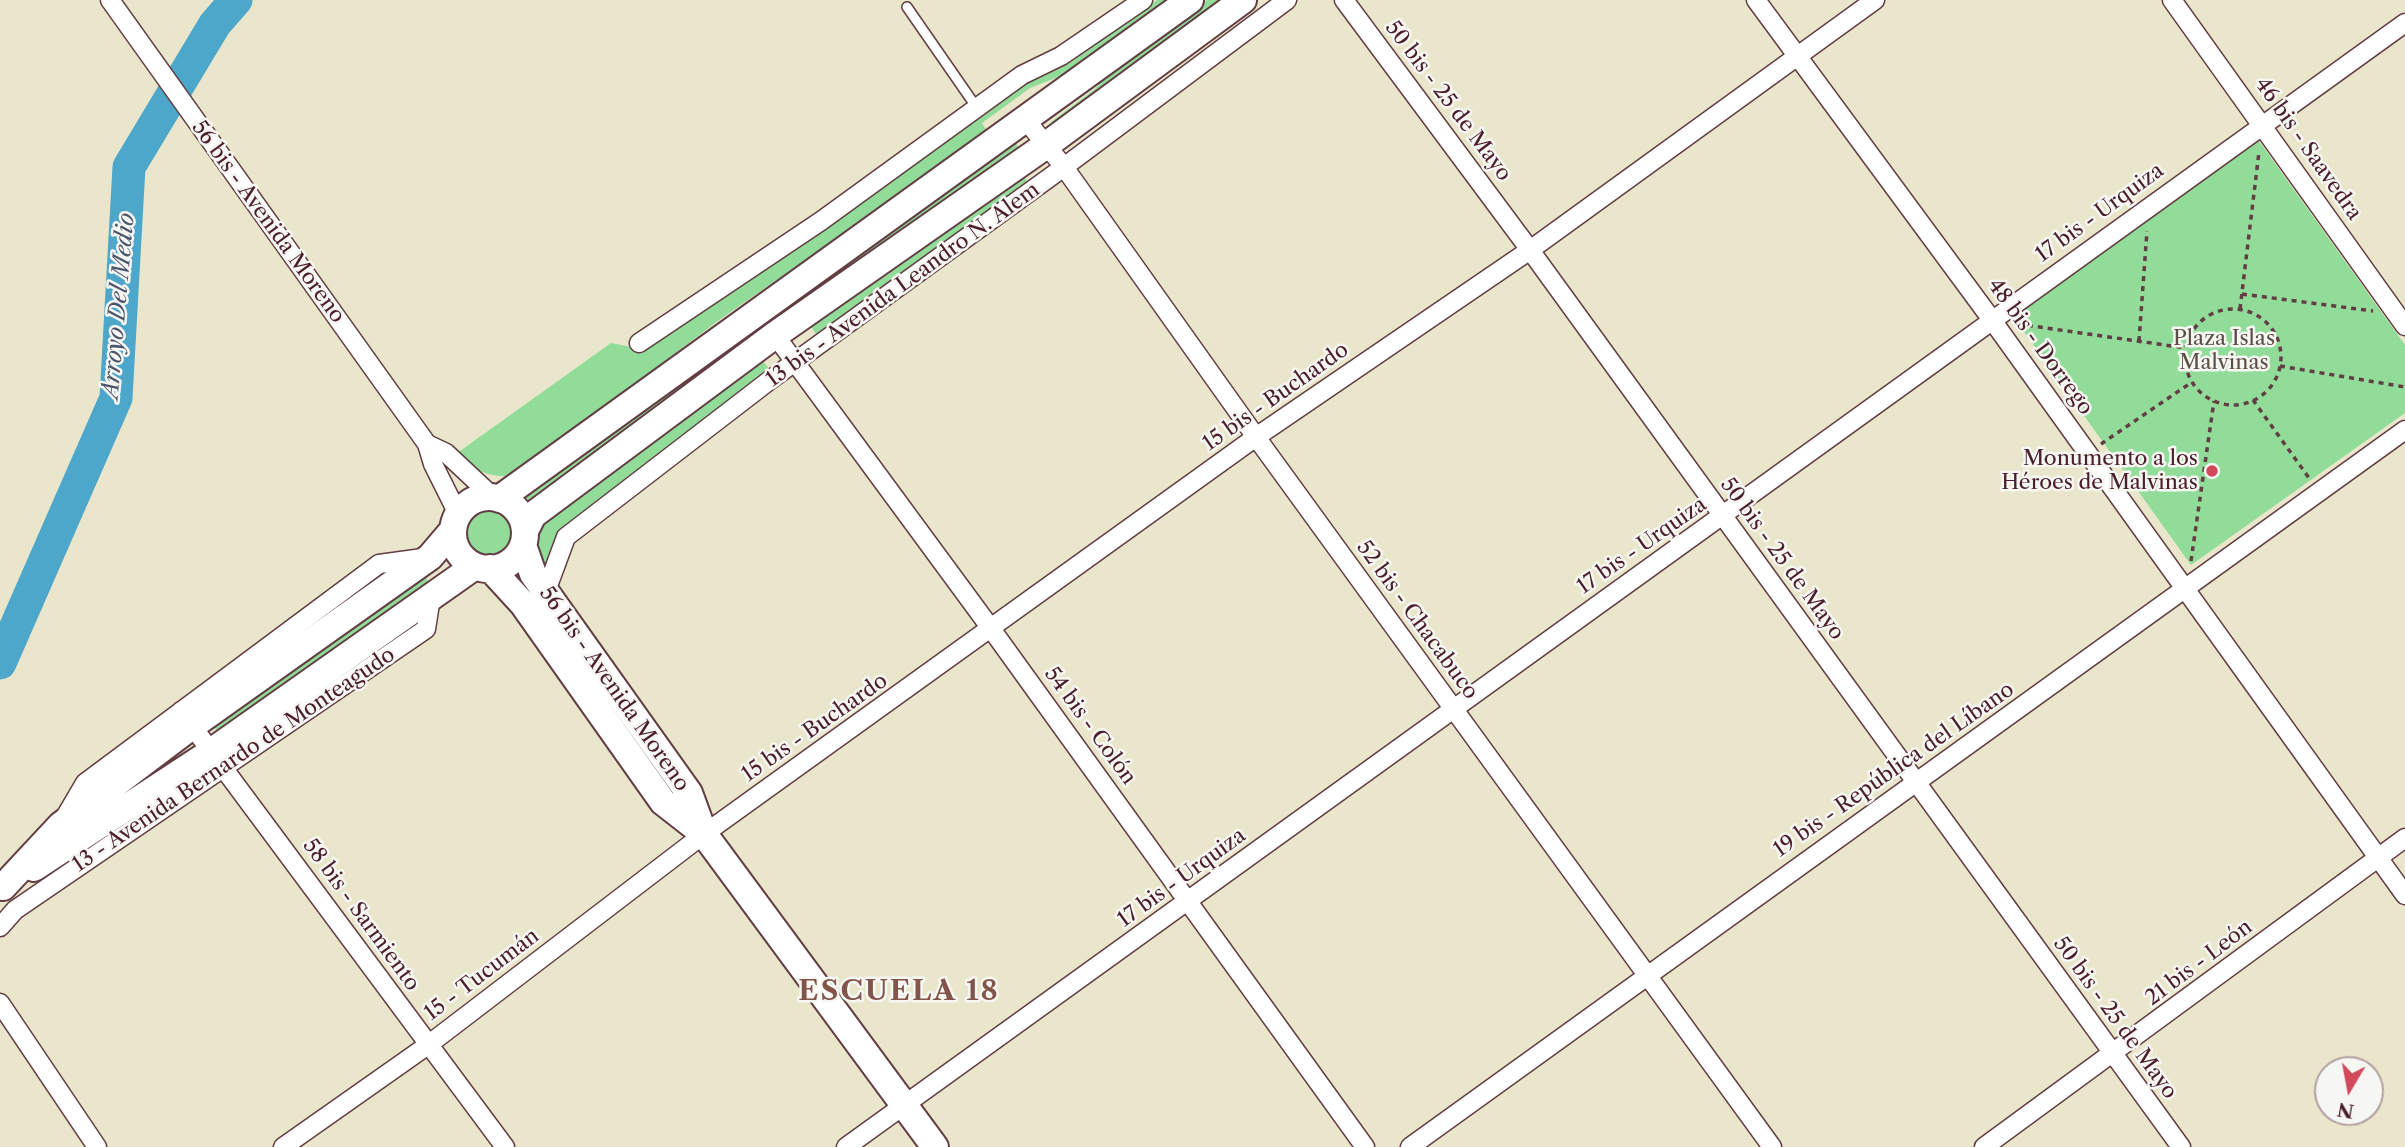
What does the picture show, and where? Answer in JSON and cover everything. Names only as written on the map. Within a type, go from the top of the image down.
[{"type":"main road","points":[[496,498],[1190,0]]},
{"type":"main road","name":"13 bis - Avenida Leandro N. Alem","points":[[524,538],[533,515],[775,335],[1045,146],[1243,0]]},
{"type":"main road","points":[[478,498],[496,498],[515,508],[524,538],[509,563],[483,567],[458,552],[456,522],[466,505],[478,498]]},
{"type":"main road","name":"13 - Avenida Bernardo de Monteagudo","points":[[6,895],[61,825],[186,718],[430,556],[456,522]]},
{"type":"main road","name":"56 bis - Avenida Moreno","points":[[524,538],[533,574],[689,793],[704,834]]},
{"type":"main road","name":"56 bis - Avenida Moreno","points":[[483,567],[523,604],[663,802],[704,834],[935,1147]]},
{"type":"main road","name":"13 - Avenida Bernardo de Monteagudo","points":[[6,895],[217,759],[431,597],[483,567]]},
{"type":"street","name":"56 bis - Avenida Moreno","points":[[110,0],[427,444],[456,522]]},
{"type":"street","points":[[639,343],[821,221],[1023,75],[1061,56],[1143,0]]},
{"type":"street","name":"13 bis - Avenida Leandro N. Alem","points":[[546,591],[566,537],[794,363],[1064,167],[1287,0]]},
{"type":"street","name":"50 bis - 25 de Mayo","points":[[1344,0],[1530,250],[2181,1147]]},
{"type":"street","name":"48 bis - Dorrego","points":[[1756,0],[1992,320],[2405,895]]},
{"type":"street","name":"15 bis - Buchardo","points":[[704,834],[992,630],[1256,437],[1530,250],[1875,0]]},
{"type":"street","name":"46 bis - Saavedra","points":[[2172,0],[2263,123],[2400,320]]},
{"type":"street","name":"17 bis - Urquiza","points":[[846,1147],[2405,23]]},
{"type":"street","name":"52 bis - Chacabuco","points":[[1025,119],[1064,167],[1256,437],[1772,1147]]},
{"type":"street","name":"54 bis - Colón","points":[[775,335],[1189,901],[1365,1147]]},
{"type":"street","name":"19 bis - República del Líbano","points":[[1410,1147],[1647,974],[2187,590],[2405,430]]},
{"type":"street","name":"56 bis - Avenida Moreno","points":[[427,444],[446,453],[496,498]]},
{"type":"street","name":"58 bis - Sarmiento","points":[[186,718],[505,1147]]},
{"type":"street","name":"15 - Tucumán","points":[[283,1147],[428,1045],[704,834]]},
{"type":"street","name":"21 bis - León","points":[[1984,1147],[2113,1055],[2405,838]]},
{"type":"street","points":[[0,927],[6,895]]},
{"type":"street","points":[[0,1003],[97,1147]]},
{"type":"lane","points":[[907,7],[977,108]]},
{"type":"path","points":[[2240,310],[2263,123]]},
{"type":"path","points":[[2139,341],[2149,206]]},
{"type":"path","points":[[2242,294],[2400,320]]},
{"type":"path","points":[[2225,309],[2240,310],[2256,314],[2268,324],[2277,337],[2281,352],[2280,366],[2274,382],[2253,400],[2235,405],[2214,401],[2204,396],[2192,382],[2186,369],[2186,348],[2198,323],[2210,314],[2225,309]]},
{"type":"path","points":[[1992,320],[2186,348]]},
{"type":"path","points":[[2280,366],[2405,387]]},
{"type":"path","points":[[2088,453],[2192,382]]},
{"type":"path","points":[[2253,400],[2319,493]]},
{"type":"path","points":[[2187,590],[2214,401]]},
{"type":"green space","points":[[1157,0],[1171,0],[1068,73],[1030,88],[982,123],[988,133],[719,320],[516,474],[491,475],[453,456],[611,343],[642,349],[1030,80],[1070,63]]},
{"type":"green space","points":[[1207,0],[1230,0],[1056,127],[1051,122],[1095,89],[1117,65]]},
{"type":"green space","points":[[1013,139],[1020,150],[528,506],[521,496]]},
{"type":"green space","name":"Plaza Islas Malvinas","points":[[2259,141],[2405,345],[2405,413],[2191,565],[2012,315]]},
{"type":"green space","points":[[1021,172],[1027,181],[818,337],[808,322]]},
{"type":"green space","points":[[759,356],[770,370],[558,533],[545,569],[537,544],[546,519]]},
{"type":"green space","points":[[488,508],[497,509],[505,515],[511,523],[511,541],[505,549],[497,555],[488,556],[479,555],[471,549],[465,541],[464,532],[465,523],[471,515],[479,509]]},
{"type":"green space","points":[[423,574],[430,584],[219,733],[214,727]]},
{"type":"waterway","name":"Arroyo Del Medio","points":[[0,663],[116,398],[129,167],[215,24],[236,0]]},
{"type":"place","name":"Monumento a los Héroes de Malvinas","points":[[2212,471]]},
{"type":"district","name":"ESCUELA 18","points":[[899,992]]}]
